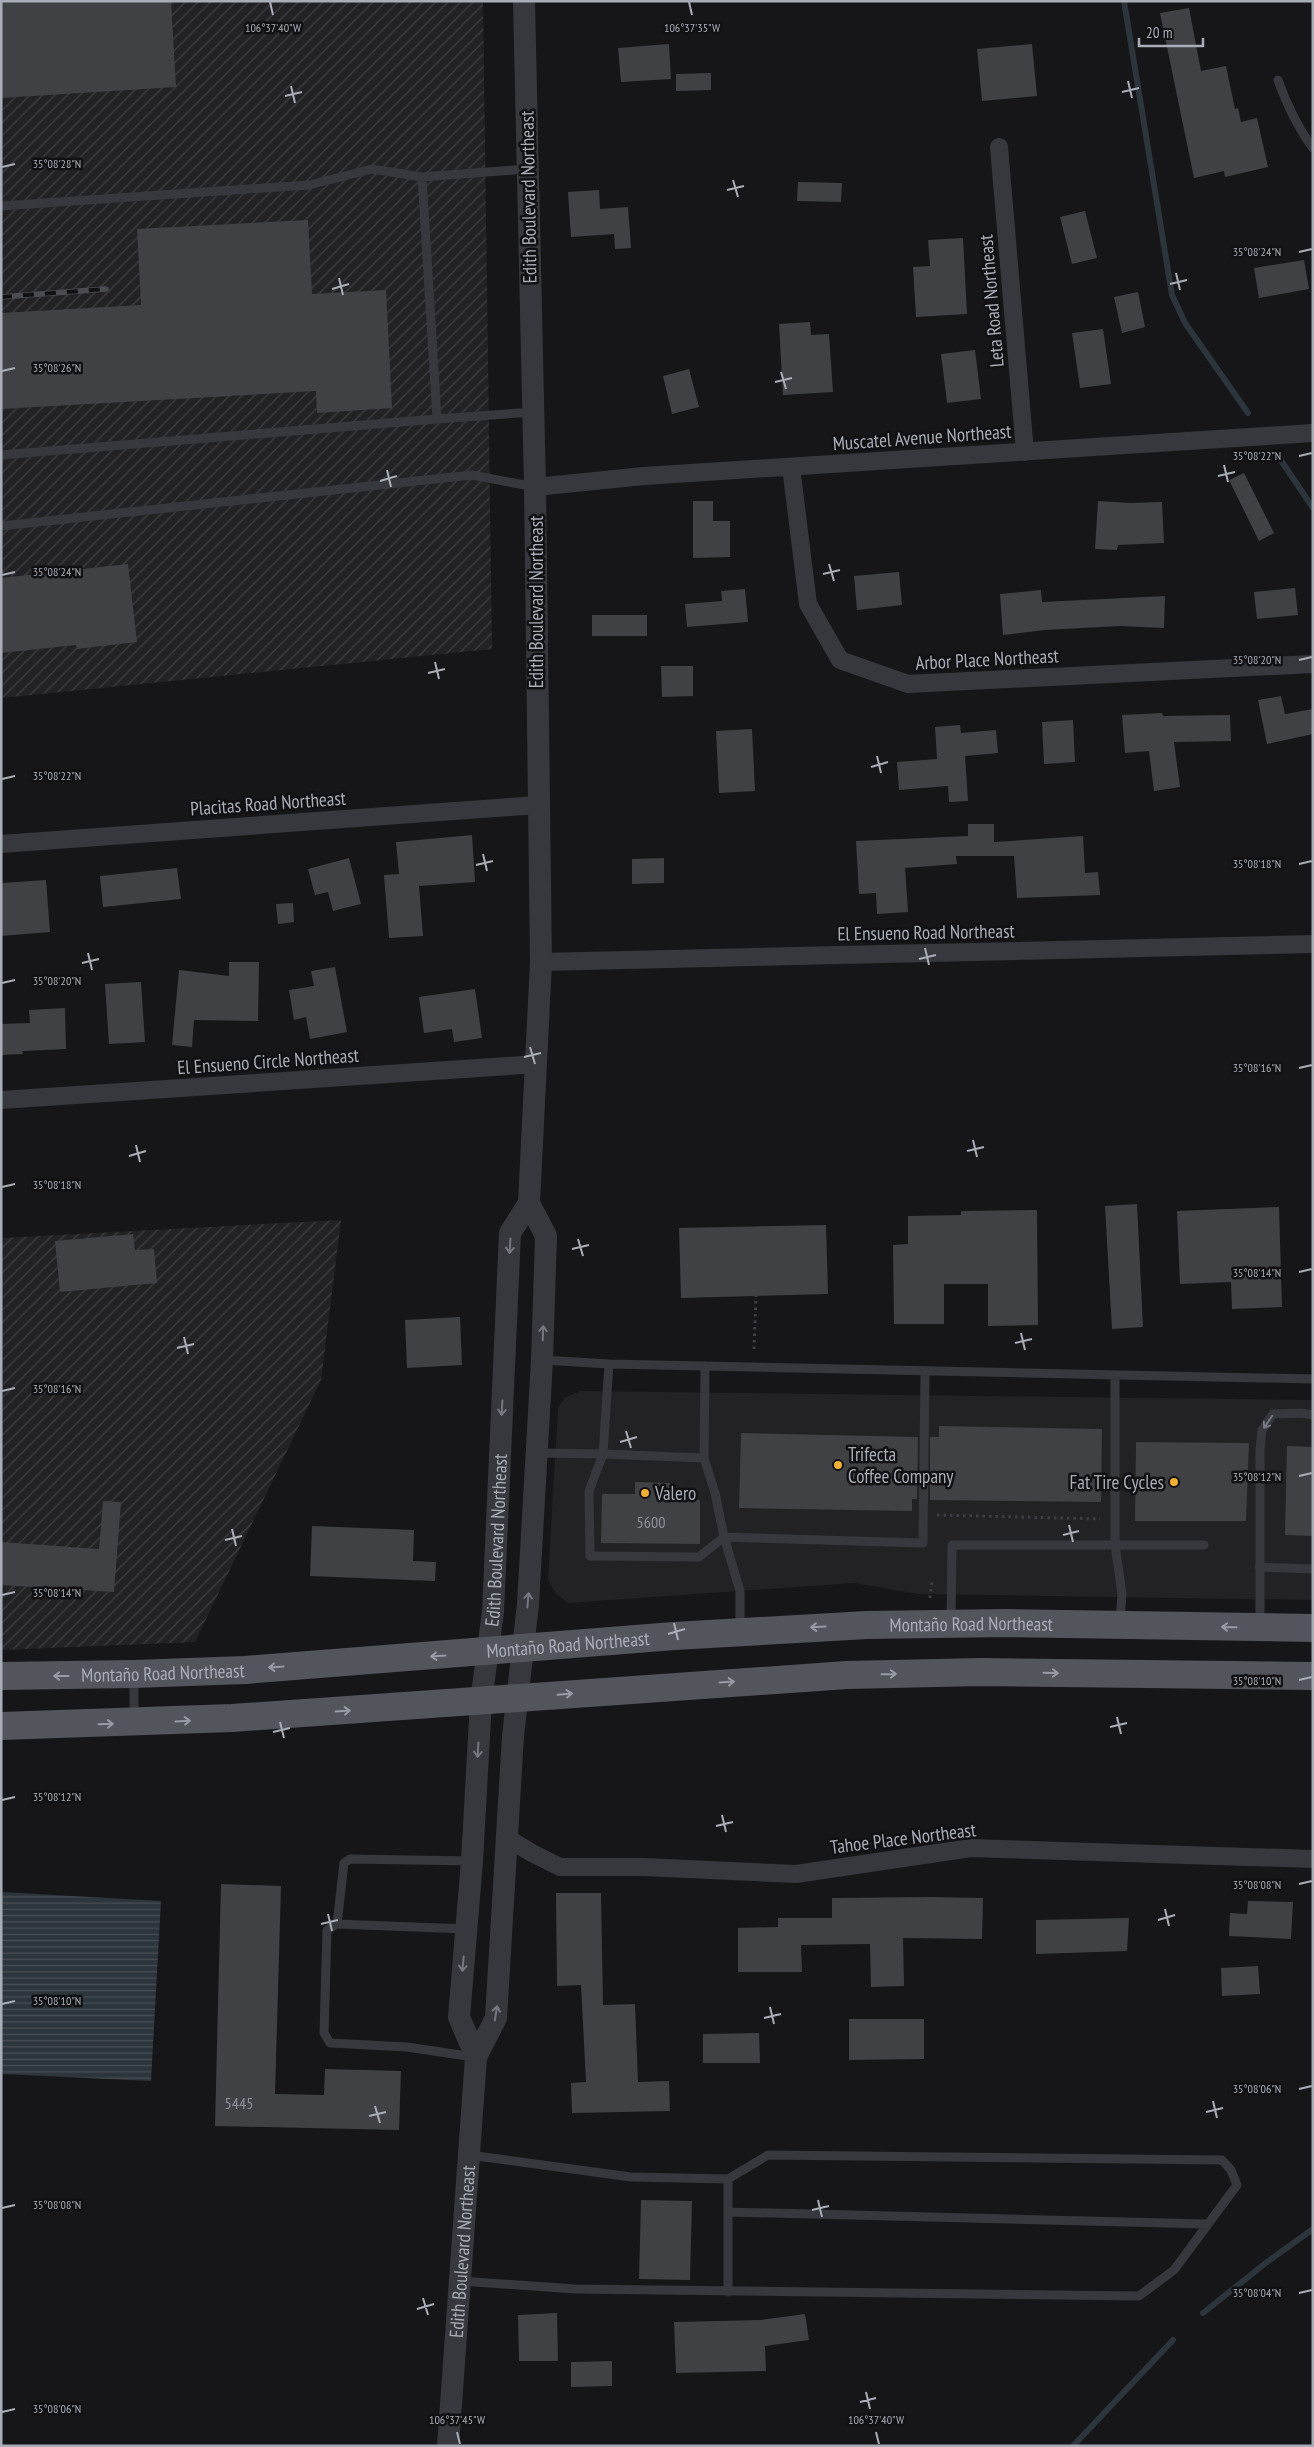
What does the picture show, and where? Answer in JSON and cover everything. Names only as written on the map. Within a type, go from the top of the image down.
[{"type":"main road","name":"Montaño Road Northeast","points":[[1,1676],[244,1670],[740,1632],[951,1623],[1313,1628]]},
{"type":"main road","points":[[1,1726],[134,1723],[232,1718],[847,1674],[991,1672],[1313,1676]]},
{"type":"street","name":"Edith Boulevard Northeast","points":[[448,2446],[476,2057],[496,2018],[516,1699],[528,1604],[539,1454],[546,1236],[530,1203],[538,1064],[541,962],[537,805],[535,487],[524,1]]},
{"type":"street","name":"Leta Road Northeast","points":[[999,147],[1025,452]]},
{"type":"street","name":"Muscatel Avenue Northeast","points":[[535,487],[644,476],[1313,433]]},
{"type":"street","name":"Arbor Place Northeast","points":[[791,467],[808,604],[840,660],[908,684],[1313,664]]},
{"type":"street","name":"Placitas Road Northeast","points":[[1,844],[537,805]]},
{"type":"street","name":"El Ensueno Road Northeast","points":[[541,962],[1313,944]]},
{"type":"street","name":"El Ensueno Circle Northeast","points":[[1,1100],[538,1064]]},
{"type":"street","name":"Edith Boulevard Northeast","points":[[476,2057],[459,2017],[472,1861],[481,1701],[493,1612],[510,1233],[530,1203]]},
{"type":"street","name":"Tahoe Place Northeast","points":[[507,1838],[532,1854],[560,1867],[644,1867],[796,1874],[971,1848],[1313,1859]]},
{"type":"lane","points":[[1278,80],[1291,113],[1313,148]]},
{"type":"lane","points":[[1,206],[309,185],[372,169],[422,177],[528,169]]},
{"type":"lane","points":[[422,177],[437,419]]},
{"type":"lane","points":[[1,455],[533,412]]},
{"type":"lane","points":[[1,526],[472,475],[535,487]]},
{"type":"lane","points":[[542,1360],[609,1364],[1313,1379]]},
{"type":"lane","points":[[609,1364],[603,1454],[589,1491],[590,1556],[699,1557],[724,1537],[923,1544],[925,1371]]},
{"type":"lane","points":[[705,1366],[704,1458],[716,1494],[724,1537],[740,1591],[740,1632]]},
{"type":"lane","points":[[1115,1375],[1114,1545],[1122,1594],[1120,1625]]},
{"type":"lane","points":[[1260,1627],[1260,1450],[1262,1430],[1273,1414],[1301,1413],[1313,1415]]},
{"type":"lane","points":[[539,1454],[603,1454],[704,1458]]},
{"type":"lane","points":[[951,1623],[952,1546],[1204,1545]]},
{"type":"lane","points":[[1259,1567],[1313,1569]]},
{"type":"lane","points":[[134,1674],[134,1723]]},
{"type":"lane","points":[[337,1924],[344,1863],[350,1859],[472,1861]]},
{"type":"lane","points":[[466,1928],[337,1924],[327,1930],[324,2034],[330,2043],[407,2047],[476,2057]]},
{"type":"lane","points":[[460,2282],[575,2289],[1139,2296],[1174,2270],[1237,2186],[1232,2170],[1222,2160],[768,2155],[728,2179],[631,2177],[469,2155]]},
{"type":"lane","points":[[728,2179],[728,2292]]},
{"type":"lane","points":[[728,2212],[1208,2224]]},
{"type":"path","points":[[754,1349],[756,1296]]},
{"type":"path","points":[[934,1515],[1100,1519]]},
{"type":"path","points":[[930,1598],[932,1581]]},
{"type":"shaded area","points":[[1,1],[483,1],[492,649],[1,698]]},
{"type":"shaded area","points":[[341,1220],[321,1380],[195,1642],[1,1650],[1,1238]]},
{"type":"shaded area","points":[[580,1391],[1313,1400],[1313,1600],[918,1594],[854,1583],[568,1603],[555,1593],[548,1579],[558,1408],[564,1398]]},
{"type":"shaded area","points":[[1,1892],[161,1901],[151,2081],[1,2074]]},
{"type":"building","points":[[1,1],[171,1],[176,87],[1,98]]},
{"type":"building","points":[[1189,8],[1201,71],[1226,66],[1235,109],[1238,108],[1241,122],[1257,118],[1268,167],[1225,177],[1224,171],[1194,178],[1160,13]]},
{"type":"building","points":[[669,44],[671,79],[621,82],[618,48]]},
{"type":"building","points":[[1032,44],[1037,96],[982,101],[977,49]]},
{"type":"building","points":[[711,73],[711,90],[676,91],[676,74]]},
{"type":"building","points":[[798,182],[842,183],[841,202],[797,201]]},
{"type":"building","points":[[599,190],[600,209],[628,207],[631,248],[615,249],[614,234],[571,237],[568,192]]},
{"type":"building","points":[[1085,211],[1097,258],[1072,264],[1060,217]]},
{"type":"building","points":[[308,220],[312,294],[386,290],[392,408],[317,413],[316,391],[1,409],[1,313],[141,305],[137,229]]},
{"type":"building","points":[[963,238],[967,314],[916,317],[913,267],[930,266],[928,240]]},
{"type":"building","points":[[1304,260],[1309,289],[1259,298],[1254,268]]},
{"type":"building","points":[[1138,292],[1145,327],[1122,333],[1114,297]]},
{"type":"building","points":[[810,322],[811,335],[829,334],[833,392],[783,395],[779,324]]},
{"type":"building","points":[[1103,329],[1111,384],[1080,388],[1072,333]]},
{"type":"building","points":[[975,350],[981,399],[947,403],[941,354]]},
{"type":"building","points":[[689,369],[699,407],[672,414],[663,376]]},
{"type":"building","points":[[1244,473],[1274,533],[1259,541],[1229,480]]},
{"type":"building","points":[[693,501],[713,501],[713,521],[730,521],[730,557],[693,558]]},
{"type":"building","points":[[1098,501],[1162,502],[1164,543],[1118,545],[1117,550],[1095,549]]},
{"type":"building","points":[[128,564],[137,642],[77,649],[76,645],[1,653],[1,578]]},
{"type":"building","points":[[899,572],[902,605],[857,610],[854,576]]},
{"type":"building","points":[[1295,588],[1298,615],[1257,619],[1254,592]]},
{"type":"building","points":[[745,589],[748,622],[687,627],[685,604],[722,601],[721,591]]},
{"type":"building","points":[[1041,590],[1042,602],[1165,596],[1164,628],[1120,626],[1045,630],[1003,635],[1000,594]]},
{"type":"building","points":[[592,615],[647,615],[647,636],[592,636]]},
{"type":"building","points":[[661,666],[693,666],[693,696],[662,697]]},
{"type":"building","points":[[1281,696],[1285,714],[1313,709],[1313,734],[1267,744],[1258,700]]},
{"type":"building","points":[[1162,713],[1163,716],[1230,715],[1231,741],[1174,742],[1180,787],[1154,791],[1149,751],[1125,753],[1122,715]]},
{"type":"building","points":[[1073,720],[1075,762],[1044,764],[1042,722]]},
{"type":"building","points":[[960,725],[961,733],[996,730],[998,753],[965,756],[968,801],[949,802],[948,786],[899,790],[897,762],[937,759],[935,727]]},
{"type":"building","points":[[752,729],[755,791],[719,793],[716,731]]},
{"type":"building","points":[[968,824],[994,824],[994,842],[1083,836],[1085,873],[1098,872],[1100,895],[1017,898],[1014,856],[956,856],[957,864],[905,868],[908,912],[877,914],[876,893],[859,894],[856,841],[968,836]]},
{"type":"building","points":[[472,835],[475,882],[419,886],[423,936],[389,938],[384,875],[399,874],[396,842]]},
{"type":"building","points":[[349,858],[361,904],[333,911],[328,892],[315,895],[308,869]]},
{"type":"building","points":[[664,858],[664,883],[632,884],[632,859]]},
{"type":"building","points":[[177,868],[181,899],[103,907],[100,876]]},
{"type":"building","points":[[46,880],[50,932],[1,936],[1,883]]},
{"type":"building","points":[[293,903],[294,922],[278,924],[276,904]]},
{"type":"building","points":[[229,962],[259,962],[258,1021],[194,1020],[192,1047],[172,1045],[179,970],[229,976]]},
{"type":"building","points":[[335,967],[347,1032],[310,1039],[306,1017],[294,1020],[289,990],[314,986],[311,971]]},
{"type":"building","points":[[141,982],[145,1042],[109,1044],[105,984]]},
{"type":"building","points":[[475,989],[482,1038],[454,1042],[452,1029],[424,1033],[419,997]]},
{"type":"building","points":[[65,1008],[66,1049],[22,1051],[23,1054],[1,1055],[1,1024],[30,1023],[29,1010]]},
{"type":"building","points":[[1137,1204],[1143,1327],[1112,1329],[1105,1206]]},
{"type":"building","points":[[1279,1207],[1282,1307],[1232,1309],[1231,1282],[1180,1284],[1177,1211]]},
{"type":"building","points":[[1037,1210],[1038,1325],[988,1326],[988,1284],[944,1284],[944,1324],[894,1324],[893,1245],[908,1244],[908,1216],[961,1215],[961,1211]]},
{"type":"building","points":[[826,1225],[828,1294],[681,1298],[679,1228]]},
{"type":"building","points":[[133,1234],[135,1250],[154,1249],[157,1283],[60,1292],[55,1241]]},
{"type":"building","points":[[460,1317],[462,1365],[407,1368],[405,1320]]},
{"type":"building","points":[[939,1426],[1102,1429],[1101,1502],[930,1500],[930,1437],[939,1437]]},
{"type":"building","points":[[741,1433],[918,1437],[917,1499],[912,1499],[912,1511],[739,1508]]},
{"type":"building","name":"Fat Tire Cycles","points":[[1136,1442],[1249,1443],[1246,1521],[1135,1521]]},
{"type":"building","points":[[1287,1446],[1313,1447],[1313,1536],[1285,1535]]},
{"type":"building","points":[[635,1482],[670,1483],[670,1500],[700,1500],[700,1544],[601,1543],[602,1494],[635,1494]]},
{"type":"building","points":[[103,1501],[121,1502],[114,1592],[1,1585],[1,1542],[99,1549]]},
{"type":"building","points":[[312,1526],[414,1530],[413,1561],[436,1562],[435,1581],[310,1576]]},
{"type":"building","points":[[221,1884],[281,1886],[275,2094],[324,2095],[325,2069],[401,2071],[399,2130],[215,2126]]},
{"type":"building","points":[[556,1893],[601,1893],[603,2005],[635,2004],[638,2082],[669,2081],[670,2111],[572,2113],[571,2083],[586,2082],[581,1985],[557,1986]]},
{"type":"building","points":[[832,1898],[983,1898],[982,1939],[903,1938],[904,1986],[871,1987],[870,1944],[801,1945],[802,1972],[738,1972],[738,1928],[778,1927],[778,1918],[832,1918]]},
{"type":"building","points":[[1248,1901],[1293,1902],[1291,1939],[1229,1936],[1230,1913],[1247,1914]]},
{"type":"building","points":[[1129,1918],[1127,1951],[1036,1954],[1036,1920]]},
{"type":"building","points":[[1258,1966],[1260,1994],[1222,1996],[1221,1968]]},
{"type":"building","points":[[849,2019],[924,2019],[924,2059],[849,2060]]},
{"type":"building","points":[[759,2033],[760,2063],[703,2063],[703,2034]]},
{"type":"building","points":[[641,2200],[692,2201],[690,2280],[639,2279]]},
{"type":"building","points":[[557,2313],[558,2361],[519,2361],[518,2315]]},
{"type":"building","points":[[805,2314],[809,2340],[765,2346],[766,2371],[676,2373],[674,2322],[761,2320]]},
{"type":"building","points":[[612,2361],[612,2386],[571,2387],[571,2362]]},
{"type":"waterway","points":[[1124,1],[1172,295],[1185,323],[1248,413]]},
{"type":"waterway","points":[[1276,453],[1313,508]]},
{"type":"waterway","points":[[1203,2313],[1267,2262],[1313,2229]]},
{"type":"waterway","points":[[1073,2446],[1173,2340]]},
{"type":"railway","points":[[1,297],[106,289]]},
{"type":"place","name":"Trifecta Coffee Company","points":[[838,1465]]},
{"type":"place","name":"Fat Tire Cycles","points":[[1174,1482]]},
{"type":"place","name":"Valero","points":[[645,1493]]}]
